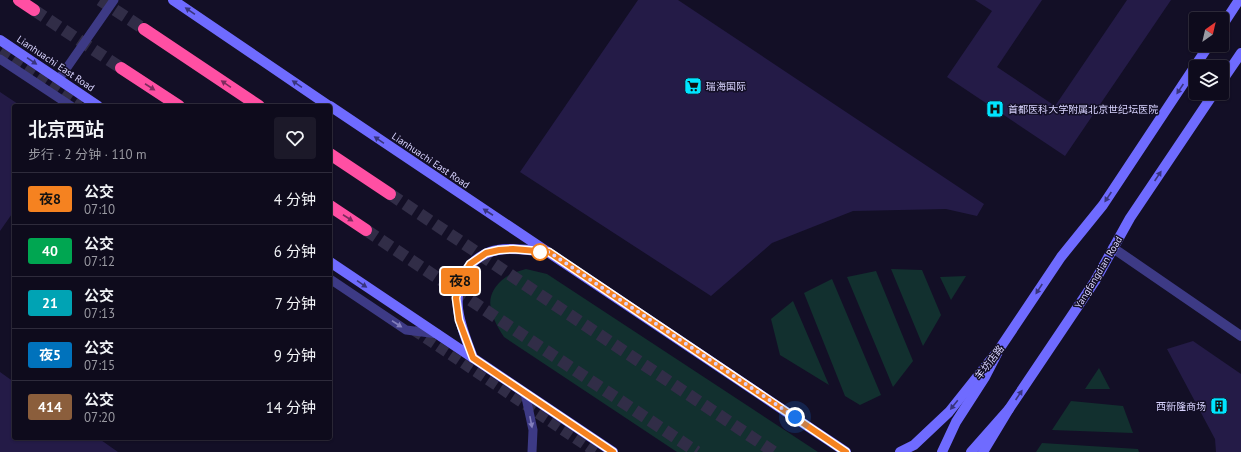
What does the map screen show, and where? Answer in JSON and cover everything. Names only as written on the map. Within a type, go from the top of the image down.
[{"type":"highway","points":[[19,0],[34,10]]},
{"type":"highway","points":[[144,29],[256,104]]},
{"type":"highway","points":[[121,68],[176,104]]},
{"type":"highway","points":[[332,155],[390,194]]},
{"type":"highway","points":[[332,207],[366,230]]},
{"type":"street","points":[[173,0],[327,104]]},
{"type":"street","points":[[1229,15],[1239,0]]},
{"type":"street","name":"Lianhuachi East Road","points":[[0,40],[95,104]]},
{"type":"street","name":"羊坊店路","points":[[900,452],[914,445],[949,412],[1000,348],[1061,257],[1103,205],[1204,52]]},
{"type":"street","points":[[1229,71],[1241,53]]},
{"type":"street","name":"Yangfangdian Road","points":[[984,452],[1009,409],[1095,282],[1130,218],[1209,100]]},
{"type":"street","points":[[332,107],[846,452]]},
{"type":"street","points":[[1113,248],[1241,336]]},
{"type":"street","points":[[473,358],[459,320],[456,298],[460,280],[470,264],[486,253],[499,250],[513,249],[549,252]]},
{"type":"street","points":[[332,263],[613,452]]},
{"type":"street","points":[[942,452],[956,422],[985,377],[1000,348]]},
{"type":"street","points":[[971,452],[1009,409]]},
{"type":"lane","points":[[59,79],[114,0]]},
{"type":"lane","points":[[0,59],[68,104]]},
{"type":"lane","points":[[332,281],[406,330],[438,334]]},
{"type":"lane","points":[[525,393],[532,430],[532,452]]},
{"type":"green space","points":[[526,269],[547,274],[818,452],[677,452],[504,337],[495,321],[490,306],[493,291],[506,277]]},
{"type":"green space","points":[[891,269],[922,270],[941,315],[923,346]]},
{"type":"green space","points":[[876,271],[913,361],[893,387],[847,277]]},
{"type":"green space","points":[[966,276],[951,300],[940,277]]},
{"type":"green space","points":[[832,279],[881,395],[860,405],[845,396],[804,293]]},
{"type":"green space","points":[[793,301],[829,385],[780,355],[771,319]]},
{"type":"green space","points":[[1099,368],[1110,389],[1085,389]]},
{"type":"green space","points":[[1071,401],[1123,406],[1133,433],[1052,430]]},
{"type":"green space","points":[[1042,443],[1138,449],[1139,452],[1036,452]]},
{"type":"building","name":"瑞海国际","points":[[638,0],[678,0],[984,204],[977,216],[946,209],[853,211],[772,243],[711,296],[520,172]]},
{"type":"building","points":[[975,0],[1042,0],[997,67],[1055,106],[1127,0],[1171,0],[1065,156],[947,77],[992,11]]},
{"type":"building","points":[[0,92],[18,104],[12,104],[12,214],[0,231]]},
{"type":"building","name":"西新隆商场","points":[[1193,341],[1241,374],[1241,452],[1216,452],[1215,439],[1167,349]]},
{"type":"building","points":[[0,372],[12,381],[12,440],[101,440],[118,452],[0,452]]},
{"type":"tunnel","points":[[100,0],[144,29]]},
{"type":"tunnel","points":[[34,10],[121,68]]},
{"type":"tunnel","points":[[0,52],[77,104]]},
{"type":"tunnel","points":[[390,194],[774,452]]},
{"type":"tunnel","points":[[366,230],[697,452]]},
{"type":"tunnel","points":[[413,330],[595,452]]},
{"type":"bus line","name":"夜8","points":[[613,452],[473,358],[459,320],[456,298],[460,280],[470,264],[486,253],[499,250],[513,249],[549,252],[846,452]]},
{"type":"place","name":"瑞海国际","points":[[693,86]]},
{"type":"place","name":"首都医科大学附属北京世纪坛医院","points":[[995,109]]},
{"type":"place","name":"西新隆商场","points":[[1219,406]]},
{"type":"route","points":[[540,252],[537,251],[549,252],[795,417]]}]
